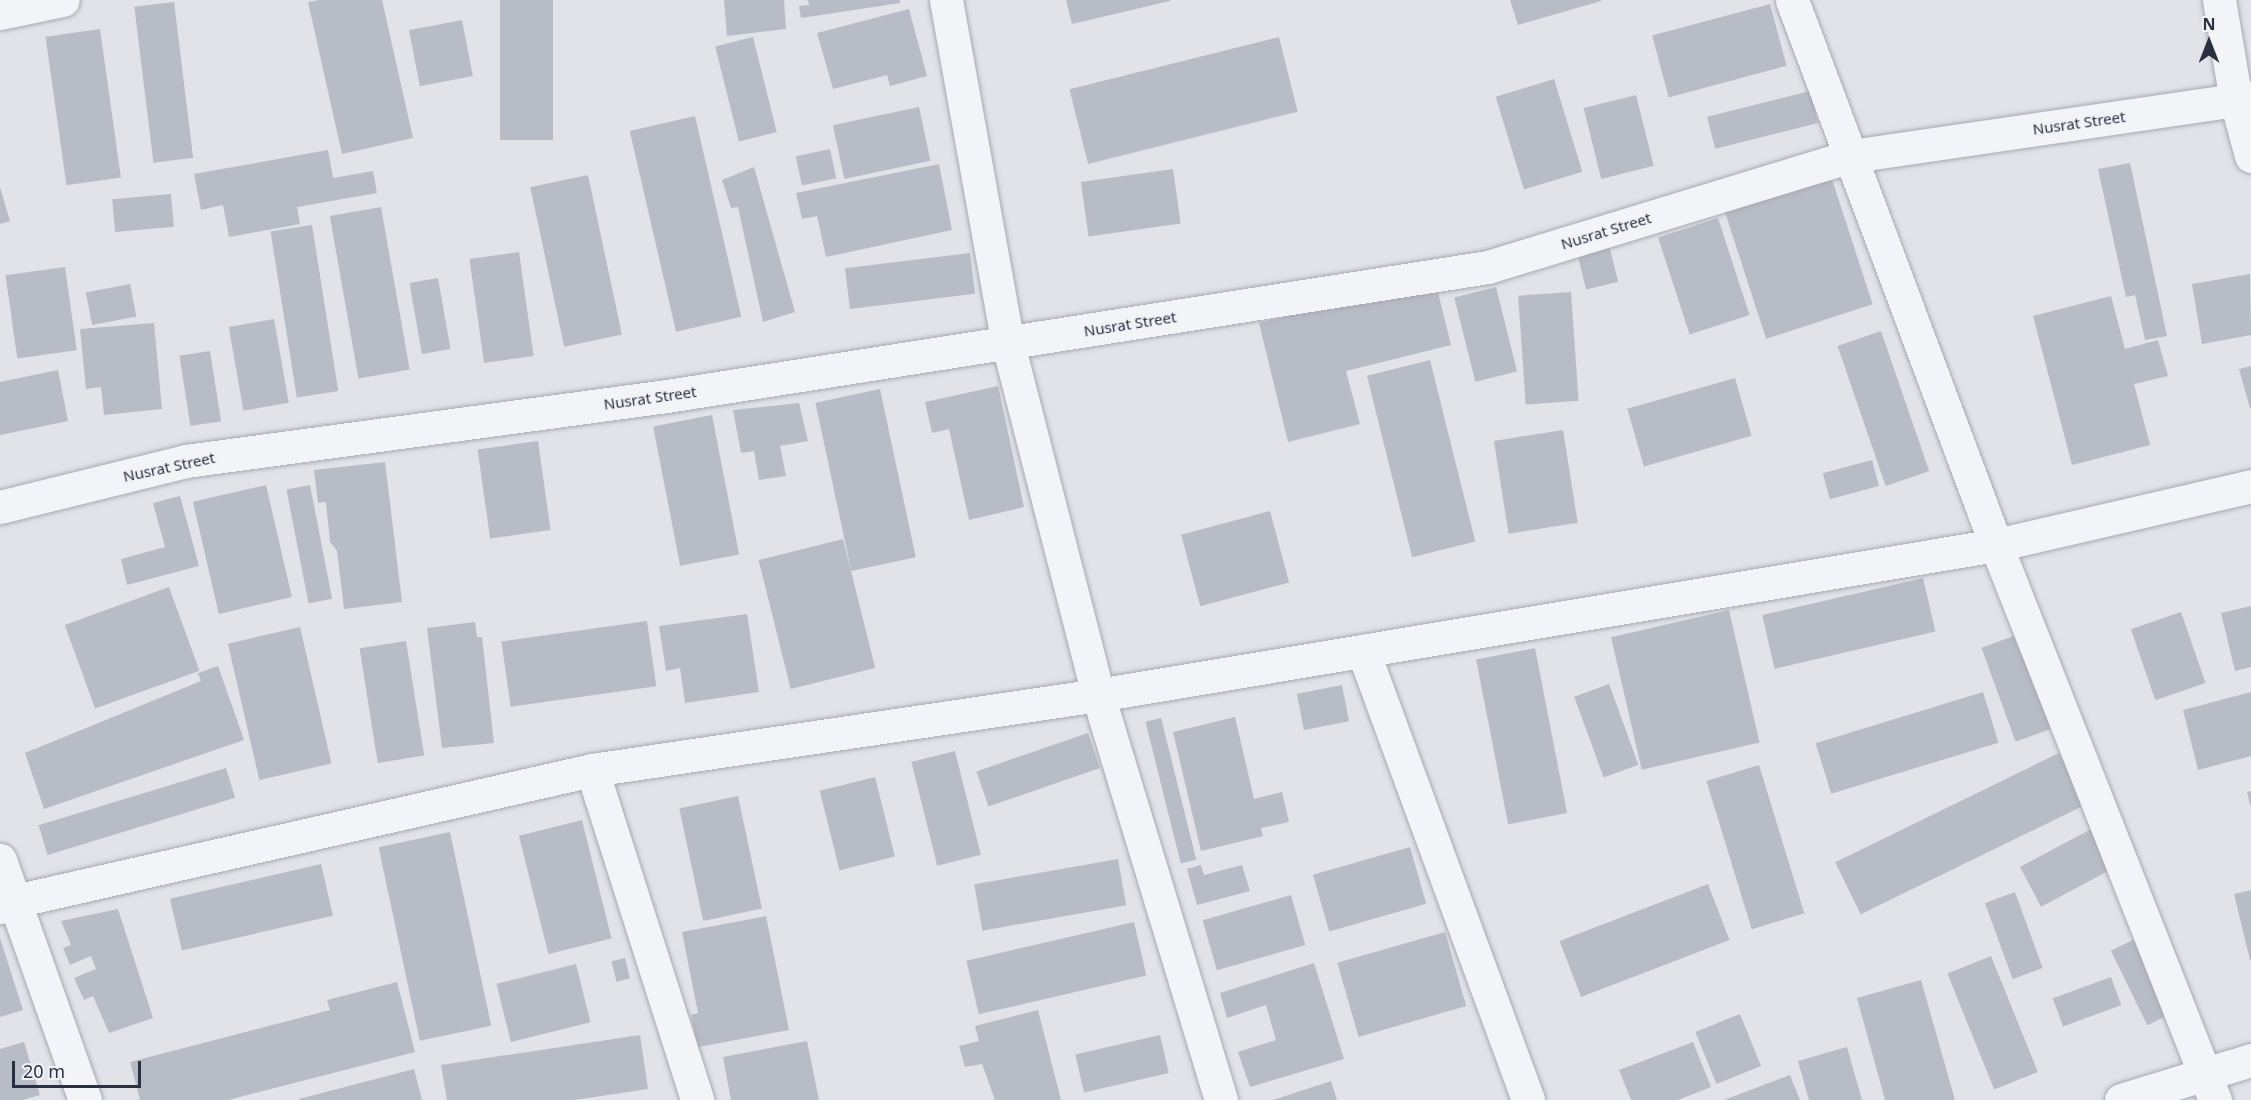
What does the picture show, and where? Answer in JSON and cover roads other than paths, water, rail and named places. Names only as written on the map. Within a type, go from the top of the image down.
[{"type":"street","points":[[0,13],[63,0]]},
{"type":"street","points":[[946,0],[1008,344],[1098,695],[1221,1100]]},
{"type":"street","points":[[1792,0],[1996,544],[2209,1086]]},
{"type":"street","points":[[2219,0],[2244,99],[2251,156]]},
{"type":"street","name":"Nusrat Street","points":[[0,507],[186,461],[667,396],[1488,267],[1852,156],[2244,99]]},
{"type":"street","points":[[7,904],[592,770],[1098,695],[1996,544],[2251,486]]},
{"type":"street","points":[[1363,651],[1528,1100]]},
{"type":"street","points":[[592,770],[697,1100]]},
{"type":"street","points":[[0,860],[7,904],[85,1100]]},
{"type":"street","points":[[2121,1100],[2209,1086],[2251,1060]]}]
